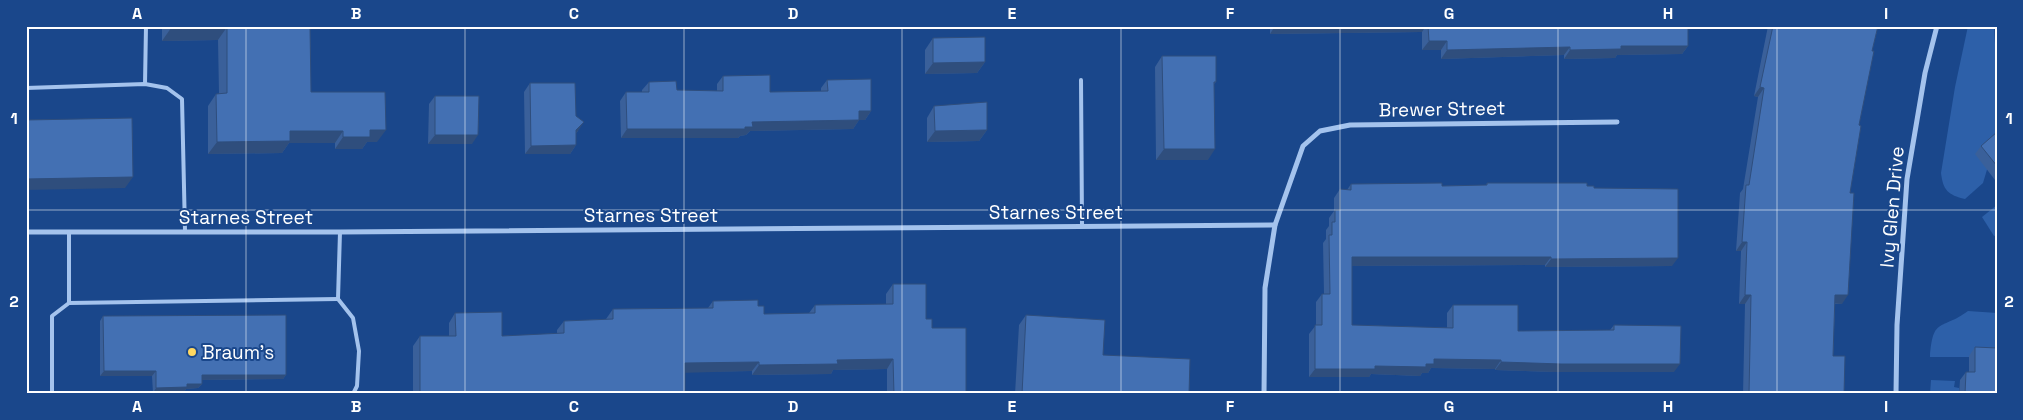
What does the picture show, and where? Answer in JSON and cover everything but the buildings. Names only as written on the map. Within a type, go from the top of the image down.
[{"type":"street","name":"Ivy Glen Drive","points":[[1896,394],[1898,325],[1907,179],[1926,73],[1937,26]]},
{"type":"street","name":"Brewer Street","points":[[1264,394],[1265,288],[1276,225],[1302,146],[1320,130],[1350,125],[1617,122]]},
{"type":"street","name":"Starnes Street","points":[[26,232],[340,232],[1276,225]]},
{"type":"lane","points":[[145,84],[146,26]]},
{"type":"lane","points":[[1080,80],[1082,226]]},
{"type":"lane","points":[[26,88],[145,84],[167,88],[182,99],[185,232]]},
{"type":"lane","points":[[68,232],[69,303]]},
{"type":"lane","points":[[340,232],[338,299],[353,318],[359,351],[357,386],[353,394]]},
{"type":"lane","points":[[52,394],[52,316],[69,303],[338,299]]},
{"type":"shaded area","points":[[1968,26],[1994,26],[1995,44],[1997,44],[1997,136],[1983,183],[1965,199],[1954,196],[1947,191],[1943,184],[1941,173],[1955,87]]},
{"type":"shaded area","points":[[1997,205],[1997,235],[1994,236],[1982,217]]},
{"type":"shaded area","points":[[1968,311],[1997,313],[1997,357],[1930,357],[1933,335],[1936,330]]},
{"type":"shaded area","points":[[1931,380],[1955,381],[1954,387],[1959,388],[1959,394],[1930,394]]},
{"type":"place","name":"Braum's","points":[[192,352]]}]
